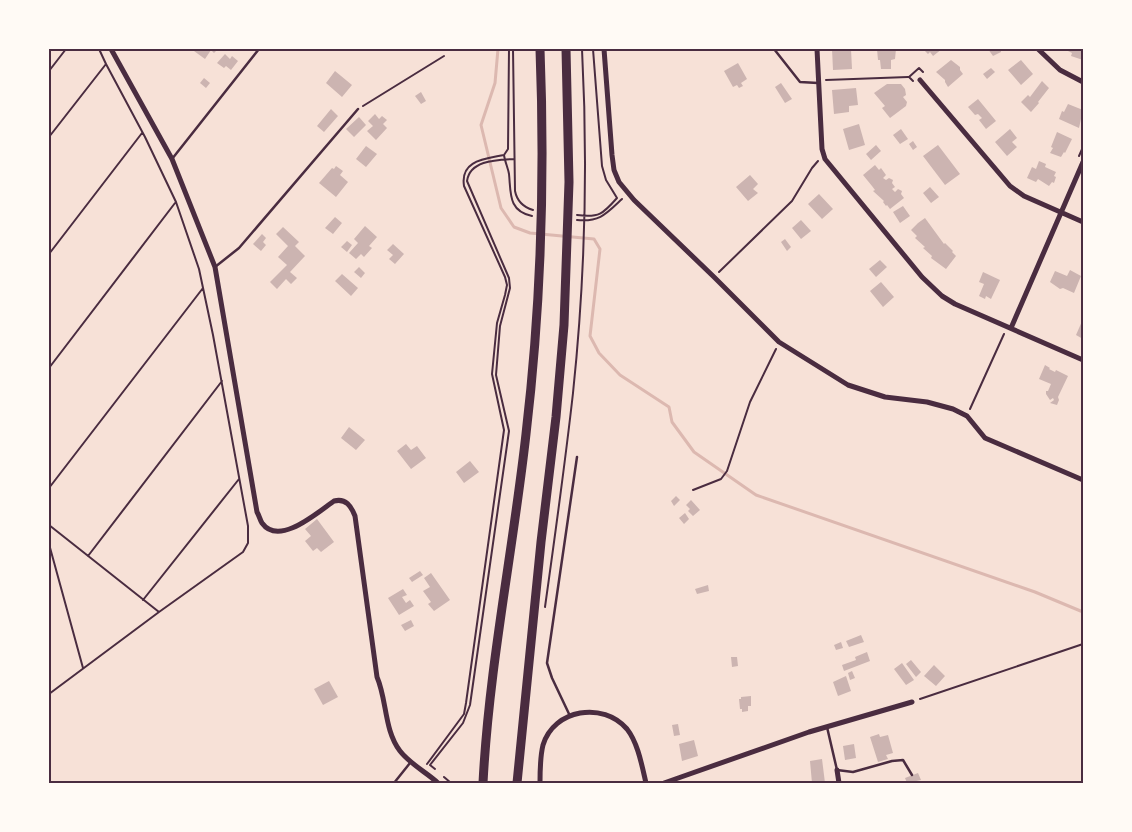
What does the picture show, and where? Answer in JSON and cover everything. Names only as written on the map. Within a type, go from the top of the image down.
[{"type":"main road","points":[[483,783],[491,693],[526,432],[536,326],[542,182],[540,49]]},
{"type":"main road","points":[[517,783],[541,542],[557,408],[567,280],[569,182],[566,49]]},
{"type":"street","points":[[111,49],[172,159],[215,267],[257,512],[263,524],[271,530],[281,532],[290,530],[334,501],[345,501],[352,510],[355,516],[377,677],[384,696],[391,733],[399,750],[438,783]]},
{"type":"street","points":[[604,49],[611,146],[614,170],[619,182],[634,200],[714,276],[779,342],[848,385],[885,397],[927,402],[953,409],[967,416],[985,438],[1083,480]]},
{"type":"street","points":[[817,49],[822,150],[825,159],[931,286],[955,304],[1083,360]]},
{"type":"street","points":[[1038,49],[1060,70],[1083,82]]},
{"type":"street","points":[[920,80],[1010,186],[1024,196],[1083,222]]},
{"type":"street","points":[[1011,328],[1083,162]]},
{"type":"street","points":[[664,783],[827,727],[912,702]]},
{"type":"street","points":[[540,783],[543,745],[553,728],[570,716],[581,712],[602,713],[618,721],[628,730],[633,740],[646,783]]},
{"type":"street","points":[[837,770],[839,783]]},
{"type":"lane","points":[[172,159],[258,49]]},
{"type":"lane","points":[[774,49],[800,82],[818,83]]},
{"type":"lane","points":[[215,267],[239,248],[358,109]]},
{"type":"lane","points":[[570,716],[547,663],[577,457]]},
{"type":"lane","points":[[827,727],[837,770],[853,772],[892,761],[903,760],[912,776]]},
{"type":"lane","points":[[394,783],[411,762]]},
{"type":"path","points":[[49,71],[66,49]]},
{"type":"path","points":[[49,694],[242,552],[248,543],[248,526],[222,381],[199,270],[176,202],[99,49]]},
{"type":"path","points":[[511,49],[508,149],[504,155],[504,160],[509,172],[509,191],[513,203],[522,212],[530,216]]},
{"type":"path","points":[[511,49],[516,196],[522,204],[531,210]]},
{"type":"path","points":[[587,216],[603,213],[617,198],[606,180],[602,166],[593,49]]},
{"type":"path","points":[[358,109],[444,56]]},
{"type":"path","points":[[49,137],[106,64]]},
{"type":"path","points":[[825,80],[909,76],[920,80]]},
{"type":"path","points":[[49,254],[142,133]]},
{"type":"path","points":[[427,764],[464,714],[504,430],[492,374],[497,323],[507,285],[464,186],[464,174],[470,166],[476,163],[504,155]]},
{"type":"path","points":[[430,765],[463,722],[470,705],[508,431],[496,375],[500,326],[510,288],[509,278],[468,186],[468,174],[476,163],[514,159]]},
{"type":"path","points":[[714,276],[792,201],[812,168],[820,160],[822,165]]},
{"type":"path","points":[[588,221],[605,215],[623,198]]},
{"type":"path","points":[[49,368],[176,202]]},
{"type":"path","points":[[49,488],[203,288]]},
{"type":"path","points":[[967,416],[1004,332]]},
{"type":"path","points":[[693,490],[721,479],[727,471],[750,402],[779,342]]},
{"type":"path","points":[[88,556],[222,381]]},
{"type":"path","points":[[143,600],[239,479]]},
{"type":"path","points":[[49,525],[159,612]]},
{"type":"path","points":[[49,544],[83,668]]},
{"type":"path","points":[[912,702],[1083,644]]},
{"type":"building","points":[[196,49],[218,49],[214,53],[211,50],[205,59],[194,51]]},
{"type":"building","points":[[832,49],[851,49],[852,69],[833,70]]},
{"type":"building","points":[[877,49],[896,49],[895,59],[891,60],[891,69],[881,69]]},
{"type":"building","points":[[923,49],[942,49],[933,56],[930,52],[928,54]]},
{"type":"building","points":[[988,49],[1001,49],[1001,52],[993,56]]},
{"type":"building","points":[[1064,49],[1083,49],[1083,60],[1071,56],[1072,53]]},
{"type":"building","points":[[225,54],[230,59],[232,56],[238,61],[231,70],[217,63]]},
{"type":"building","points":[[951,60],[960,67],[963,74],[948,87],[945,80],[936,72]]},
{"type":"building","points":[[1021,60],[1033,74],[1021,85],[1008,70]]},
{"type":"building","points":[[738,63],[747,79],[741,83],[743,86],[739,88],[737,85],[733,87],[724,71]]},
{"type":"building","points":[[991,68],[995,72],[987,79],[983,74]]},
{"type":"building","points":[[335,71],[352,85],[342,97],[326,83]]},
{"type":"building","points":[[204,78],[210,83],[206,88],[200,83]]},
{"type":"building","points":[[1042,81],[1049,88],[1031,112],[1021,102],[1028,95],[1030,97]]},
{"type":"building","points":[[781,83],[792,99],[785,103],[775,87]]},
{"type":"building","points":[[887,84],[901,84],[905,89],[906,95],[903,97],[907,102],[906,106],[890,118],[882,108],[885,106],[874,93]]},
{"type":"building","points":[[856,88],[858,105],[849,106],[849,112],[834,114],[832,90]]},
{"type":"building","points":[[421,92],[426,101],[421,104],[415,96]]},
{"type":"building","points":[[978,99],[996,121],[986,129],[979,120],[982,118],[978,114],[975,115],[968,107]]},
{"type":"building","points":[[1068,104],[1083,110],[1079,128],[1059,119],[1062,111],[1064,112]]},
{"type":"building","points":[[331,109],[338,116],[324,132],[317,126]]},
{"type":"building","points":[[375,114],[379,119],[382,116],[387,120],[383,124],[387,128],[376,140],[367,131],[373,126],[368,121]]},
{"type":"building","points":[[359,117],[366,125],[354,137],[346,129]]},
{"type":"building","points":[[859,124],[865,145],[849,150],[843,129]]},
{"type":"building","points":[[901,129],[908,139],[900,144],[893,135]]},
{"type":"building","points":[[1010,129],[1017,138],[1012,142],[1017,147],[1007,156],[995,142]]},
{"type":"building","points":[[1057,132],[1072,139],[1061,157],[1050,153]]},
{"type":"building","points":[[913,141],[917,147],[913,150],[909,144]]},
{"type":"building","points":[[876,145],[881,151],[871,160],[866,154]]},
{"type":"building","points":[[938,145],[960,174],[945,185],[923,156]]},
{"type":"building","points":[[366,146],[377,154],[366,167],[356,159]]},
{"type":"building","points":[[1039,161],[1046,164],[1045,167],[1056,172],[1054,183],[1052,182],[1049,186],[1038,179],[1036,182],[1027,178],[1032,167],[1036,169]]},
{"type":"building","points":[[875,165],[879,170],[881,168],[886,175],[883,178],[893,180],[892,183],[895,187],[892,189],[895,192],[898,189],[902,191],[901,194],[904,198],[890,209],[873,191],[875,190],[863,175]]},
{"type":"building","points":[[336,166],[343,171],[340,175],[348,182],[336,197],[319,183]]},
{"type":"building","points":[[750,175],[758,184],[753,189],[758,193],[748,201],[736,187]]},
{"type":"building","points":[[930,187],[939,197],[931,203],[923,193]]},
{"type":"building","points":[[819,194],[833,209],[822,219],[808,204]]},
{"type":"building","points":[[903,206],[910,216],[900,223],[893,212]]},
{"type":"building","points":[[335,217],[342,223],[333,234],[325,228]]},
{"type":"building","points":[[925,218],[944,244],[956,256],[946,269],[931,258],[932,256],[923,248],[925,247],[915,238],[917,236],[911,230]]},
{"type":"building","points":[[801,220],[811,231],[801,239],[792,228]]},
{"type":"building","points":[[365,226],[377,237],[369,246],[372,248],[364,257],[361,254],[356,259],[349,253],[358,243],[354,239]]},
{"type":"building","points":[[283,227],[299,242],[295,246],[305,256],[290,272],[297,278],[291,284],[286,279],[277,289],[270,282],[287,265],[278,257],[288,246],[276,234]]},
{"type":"building","points":[[262,234],[266,238],[263,242],[266,245],[261,251],[253,244]]},
{"type":"building","points":[[785,239],[791,247],[787,251],[781,242]]},
{"type":"building","points":[[347,241],[352,245],[347,252],[341,247]]},
{"type":"building","points":[[393,244],[404,254],[395,264],[389,259],[393,255],[387,250]]},
{"type":"building","points":[[880,260],[887,267],[876,277],[869,269]]},
{"type":"building","points":[[359,267],[365,273],[361,278],[354,272]]},
{"type":"building","points":[[1070,270],[1081,276],[1074,293],[1063,288],[1060,289],[1050,282],[1055,271],[1067,276]]},
{"type":"building","points":[[983,272],[1000,280],[991,299],[986,296],[985,299],[979,296],[984,284],[979,282]]},
{"type":"building","points":[[342,274],[358,288],[351,296],[335,281]]},
{"type":"building","points":[[881,282],[894,297],[883,307],[870,291]]},
{"type":"building","points":[[1083,319],[1083,339],[1076,335]]},
{"type":"building","points":[[1045,365],[1055,372],[1056,370],[1068,376],[1058,397],[1057,405],[1050,403],[1054,400],[1053,398],[1050,400],[1046,394],[1051,384],[1039,379]]},
{"type":"building","points":[[349,427],[365,440],[356,450],[341,438]]},
{"type":"building","points":[[406,444],[411,450],[417,446],[426,458],[411,469],[397,451]]},
{"type":"building","points":[[470,461],[479,472],[464,483],[456,472]]},
{"type":"building","points":[[676,496],[680,500],[674,506],[671,501]]},
{"type":"building","points":[[691,500],[700,510],[693,516],[688,511],[690,509],[686,505]]},
{"type":"building","points":[[685,513],[689,519],[684,524],[679,518]]},
{"type":"building","points":[[317,519],[334,542],[321,552],[317,548],[313,551],[305,541],[311,536],[305,529]]},
{"type":"building","points":[[420,571],[423,575],[412,582],[409,578]]},
{"type":"building","points":[[431,573],[450,600],[434,611],[428,604],[431,602],[423,591],[430,587],[424,578]]},
{"type":"building","points":[[708,585],[709,591],[697,594],[695,589]]},
{"type":"building","points":[[403,589],[407,595],[402,597],[406,603],[410,600],[414,606],[399,615],[388,598]]},
{"type":"building","points":[[411,620],[414,626],[405,631],[401,625]]},
{"type":"building","points":[[861,635],[864,642],[849,647],[846,641]]},
{"type":"building","points":[[841,642],[843,648],[836,650],[834,645]]},
{"type":"building","points":[[867,652],[870,661],[844,671],[842,665],[856,660],[855,657]]},
{"type":"building","points":[[731,657],[737,657],[738,666],[732,667]]},
{"type":"building","points":[[911,660],[921,672],[916,677],[906,664]]},
{"type":"building","points":[[902,663],[914,680],[906,685],[894,669]]},
{"type":"building","points":[[934,665],[945,676],[936,686],[924,676]]},
{"type":"building","points":[[852,671],[855,678],[850,680],[848,673]]},
{"type":"building","points":[[846,676],[851,691],[838,696],[833,682]]},
{"type":"building","points":[[329,681],[338,697],[323,705],[314,689]]},
{"type":"building","points":[[751,696],[751,706],[748,706],[748,711],[742,712],[739,699]]},
{"type":"building","points":[[678,724],[680,735],[674,736],[672,725]]},
{"type":"building","points":[[879,734],[880,737],[888,735],[893,753],[886,755],[888,759],[878,762],[870,737]]},
{"type":"building","points":[[694,740],[698,756],[682,761],[679,744]]},
{"type":"building","points":[[854,744],[856,758],[845,760],[843,746]]},
{"type":"building","points":[[822,759],[825,783],[812,783],[810,761]]},
{"type":"building","points":[[918,773],[921,780],[907,783],[905,778]]},
{"type":"waterway","points":[[498,49],[495,83],[481,125],[501,208],[514,227],[530,233],[594,239],[600,249],[590,336],[599,353],[620,375],[669,407],[672,422],[694,452],[756,495],[1035,592],[1083,612]]}]
